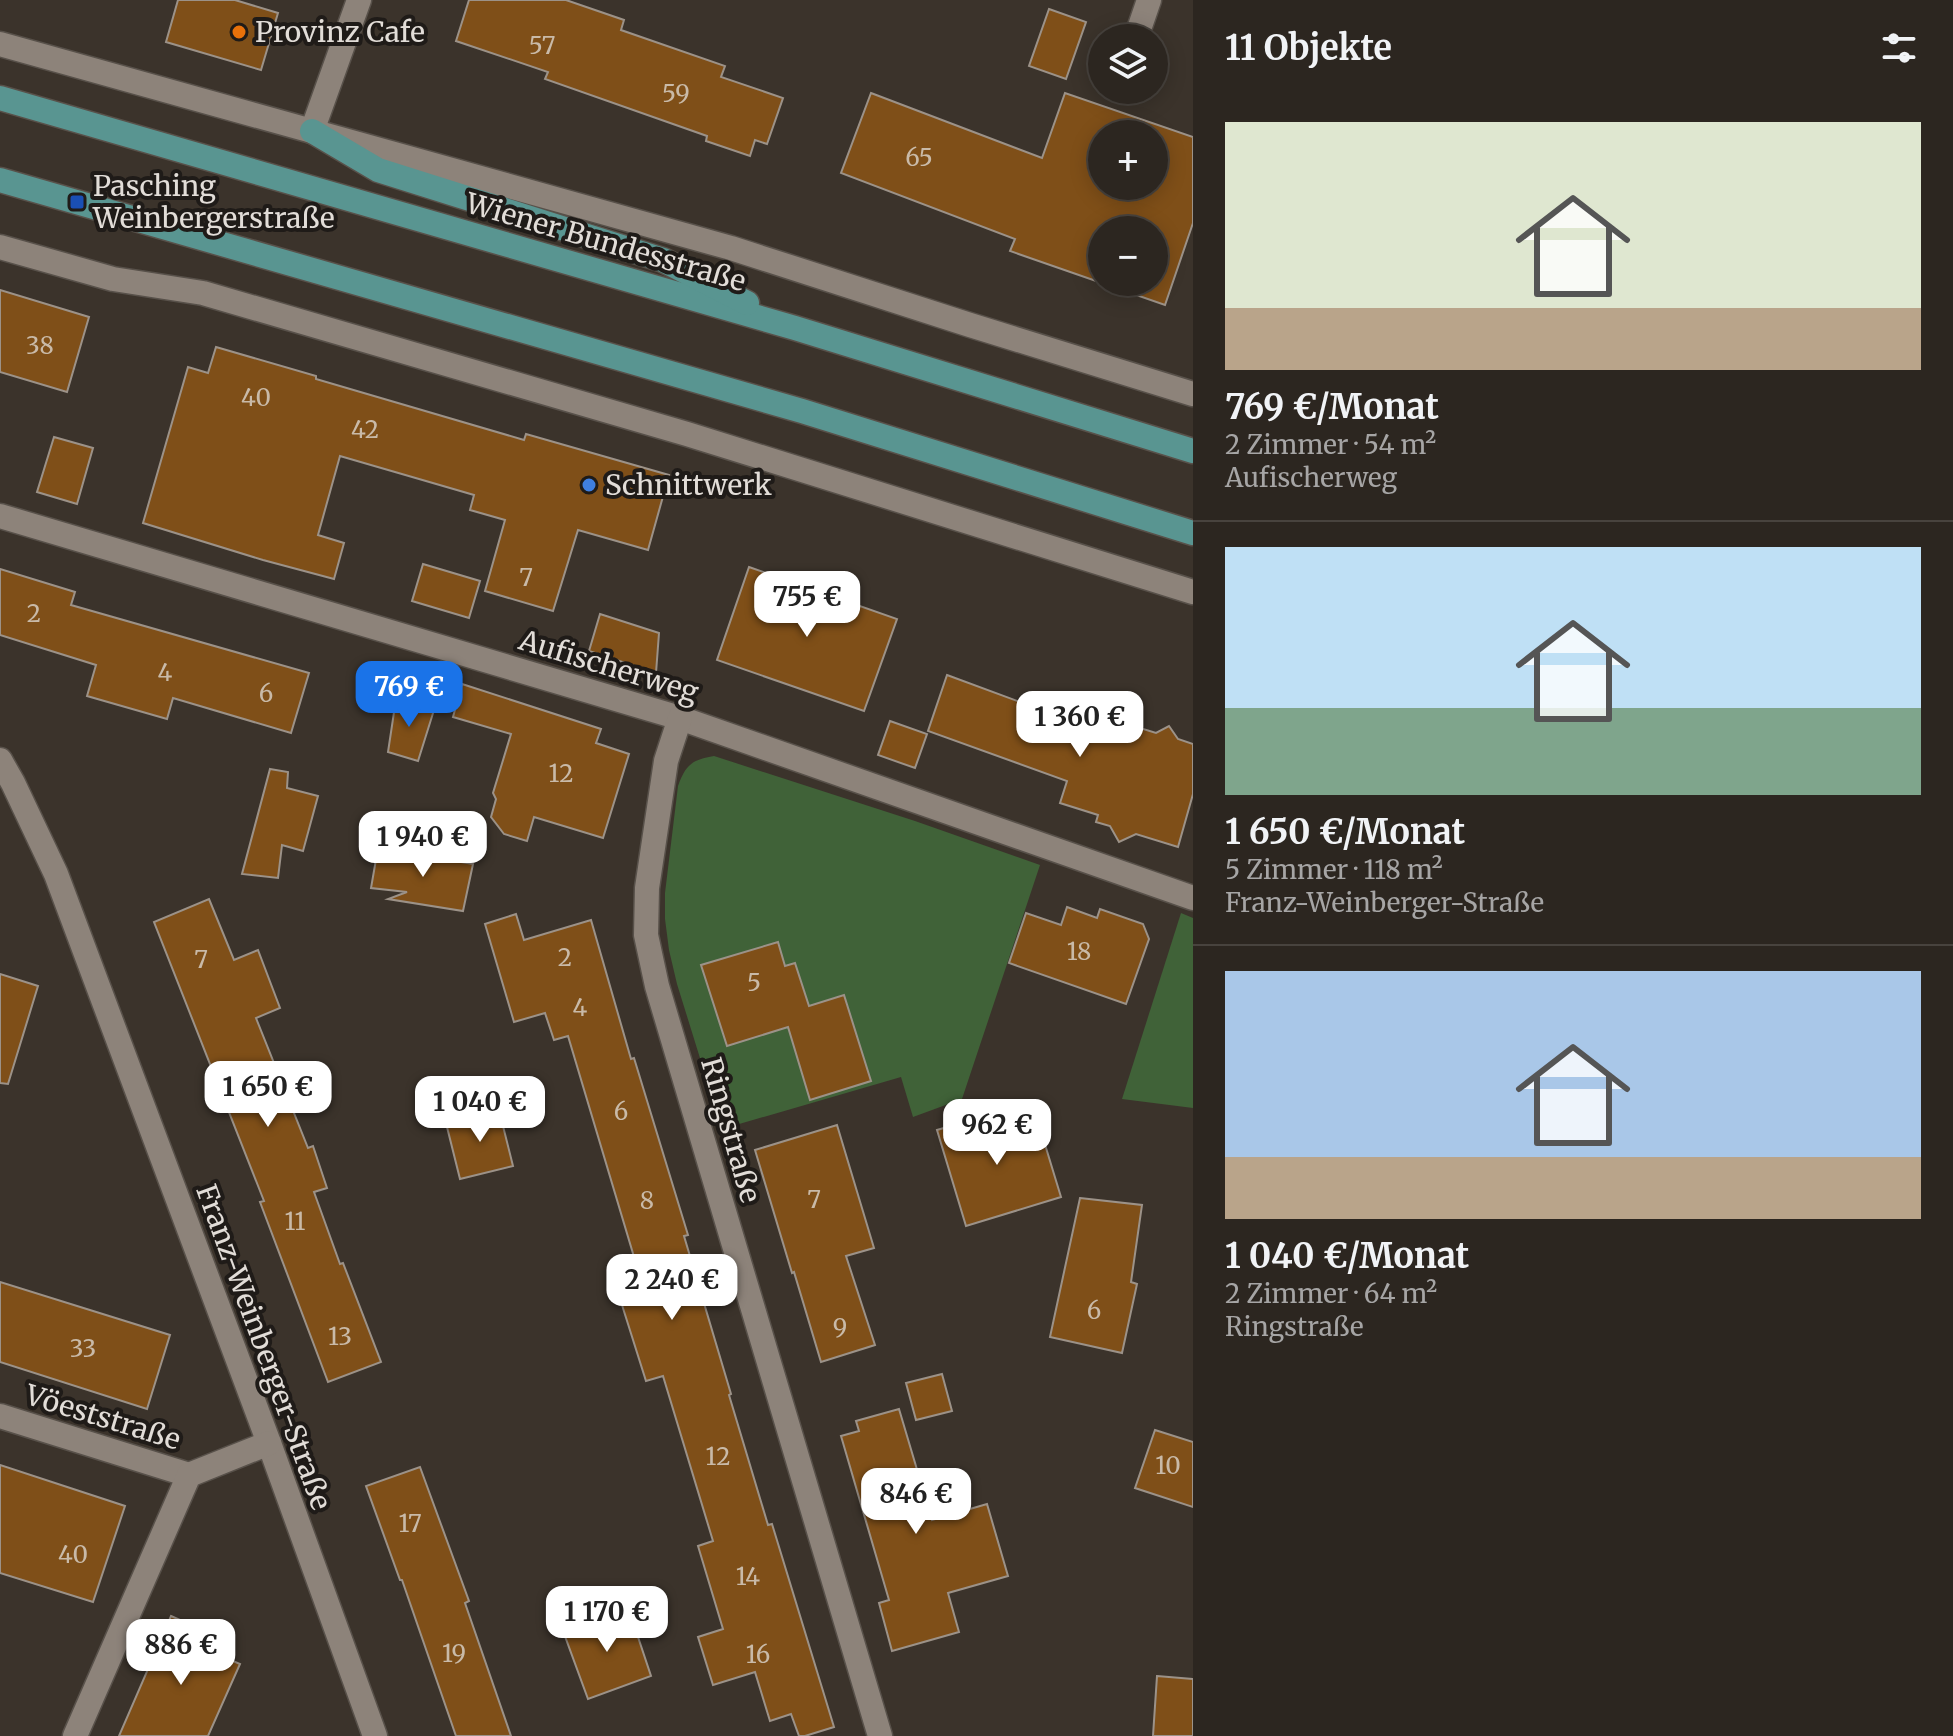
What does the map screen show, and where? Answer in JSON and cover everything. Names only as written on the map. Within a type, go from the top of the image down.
[{"type":"main road","name":"Wiener Bundesstraße","points":[[0,98],[795,328],[1193,451]]},
{"type":"main road","points":[[312,131],[378,170],[663,260],[795,328]]},
{"type":"main road","points":[[0,180],[790,408],[1193,533]]},
{"type":"street","points":[[312,131],[359,0]]},
{"type":"street","points":[[1141,24],[1149,0]]},
{"type":"street","name":"Wiener Bundesstraße","points":[[0,44],[731,248],[1193,394]]},
{"type":"street","points":[[0,247],[113,279],[203,293],[687,434],[1193,592]]},
{"type":"street","name":"Aufischerweg","points":[[0,516],[680,718],[1193,898]]},
{"type":"street","name":"Ringstraße","points":[[680,718],[666,761],[647,888],[646,935],[657,986],[880,1736]]},
{"type":"street","name":"Franz-Weinberger-Straße","points":[[0,760],[7,785],[56,874],[375,1736]]},
{"type":"street","name":"Vöeststraße","points":[[0,1416],[189,1475]]},
{"type":"street","points":[[75,1736],[189,1475],[269,1443]]},
{"type":"green space","points":[[714,756],[1040,865],[962,1099],[913,1117],[901,1077],[722,1129],[677,984],[665,919],[665,893],[678,786],[691,764]]},
{"type":"green space","points":[[1181,913],[1193,918],[1193,1108],[1122,1099]]},
{"type":"building","points":[[178,0],[235,0],[278,13],[261,70],[166,42]]},
{"type":"building","points":[[469,0],[566,0],[624,20],[621,30],[725,66],[721,77],[783,98],[767,144],[755,140],[750,156],[706,141],[707,136],[545,79],[548,72],[456,41]]},
{"type":"building","points":[[1049,9],[1086,22],[1066,79],[1029,66]]},
{"type":"building","points":[[871,93],[1042,158],[1065,93],[1088,101],[1088,104],[1097,104],[1144,120],[1088,120],[1088,200],[1168,200],[1168,128],[1193,137],[1193,223],[1165,305],[1139,296],[1168,296],[1168,216],[1088,216],[1088,278],[1010,251],[1015,239],[841,173]]},
{"type":"building","points":[[0,290],[89,317],[67,392],[0,372]]},
{"type":"building","points":[[216,347],[524,440],[526,434],[669,475],[648,550],[578,530],[553,611],[485,591],[505,520],[470,510],[474,495],[340,456],[318,535],[344,543],[334,579],[143,523],[188,367],[208,373]]},
{"type":"building","points":[[54,437],[93,448],[77,504],[37,492]]},
{"type":"building","points":[[423,564],[480,581],[469,618],[412,601]]},
{"type":"building","points":[[749,567],[897,619],[864,711],[717,660]]},
{"type":"building","points":[[0,569],[75,592],[71,605],[309,673],[291,733],[173,698],[167,719],[87,696],[96,665],[0,635]]},
{"type":"building","points":[[600,614],[659,633],[656,673],[589,651]]},
{"type":"building","points":[[947,675],[1112,736],[1113,729],[1124,732],[1127,724],[1156,733],[1169,726],[1178,739],[1193,744],[1193,794],[1178,847],[1136,834],[1119,842],[1110,826],[1096,822],[1098,815],[1060,803],[1067,781],[928,731]]},
{"type":"building","points":[[462,684],[601,729],[596,743],[629,754],[603,838],[534,817],[527,841],[504,834],[491,817],[496,799],[493,793],[511,734],[453,717]]},
{"type":"building","points":[[396,699],[434,710],[418,761],[388,752]]},
{"type":"building","points":[[890,721],[927,734],[915,768],[878,755]]},
{"type":"building","points":[[270,769],[288,772],[287,788],[318,796],[303,851],[282,845],[278,878],[242,874]]},
{"type":"building","points":[[378,848],[473,864],[463,911],[388,899],[407,892],[371,888]]},
{"type":"building","points":[[209,899],[234,960],[258,950],[280,1008],[256,1018],[308,1148],[313,1146],[327,1188],[314,1192],[381,1362],[328,1382],[260,1202],[264,1201],[154,922]]},
{"type":"building","points":[[1067,907],[1097,918],[1100,909],[1143,924],[1149,939],[1126,1004],[1009,963],[1026,913],[1061,925]]},
{"type":"building","points":[[516,914],[524,940],[591,920],[631,1059],[634,1058],[688,1235],[684,1236],[768,1525],[772,1524],[834,1727],[799,1736],[791,1714],[770,1721],[755,1672],[713,1685],[698,1637],[723,1629],[698,1546],[713,1541],[663,1376],[646,1381],[622,1305],[646,1297],[568,1036],[554,1040],[545,1013],[514,1022],[485,924]]},
{"type":"building","points":[[778,942],[785,966],[795,963],[809,1006],[844,995],[871,1081],[810,1100],[788,1027],[727,1046],[701,965]]},
{"type":"building","points":[[0,974],[38,986],[8,1084],[0,1083]]},
{"type":"building","points":[[1009,1109],[1013,1119],[1043,1138],[1061,1197],[966,1226],[937,1130]]},
{"type":"building","points":[[499,1110],[513,1166],[460,1179],[446,1123]]},
{"type":"building","points":[[837,1125],[874,1248],[846,1256],[875,1345],[821,1362],[755,1150]]},
{"type":"building","points":[[1080,1198],[1142,1205],[1131,1282],[1137,1284],[1122,1353],[1050,1337]]},
{"type":"building","points":[[0,1282],[170,1335],[147,1409],[0,1362]]},
{"type":"building","points":[[942,1374],[952,1411],[916,1420],[906,1383]]},
{"type":"building","points":[[899,1409],[932,1520],[987,1504],[1008,1576],[948,1593],[959,1632],[892,1651],[879,1603],[889,1600],[841,1436],[859,1431],[856,1421]]},
{"type":"building","points":[[1155,1430],[1193,1442],[1193,1507],[1135,1488]]},
{"type":"building","points":[[0,1465],[125,1506],[93,1602],[0,1573]]},
{"type":"building","points":[[420,1467],[469,1601],[465,1603],[511,1736],[456,1736],[366,1486]]},
{"type":"building","points":[[630,1613],[651,1676],[588,1699],[562,1628],[593,1617],[595,1624]]},
{"type":"building","points":[[171,1616],[207,1632],[201,1647],[240,1664],[208,1736],[119,1736]]},
{"type":"building","points":[[1157,1676],[1193,1679],[1193,1736],[1153,1736]]},
{"type":"place","name":"Provinz Cafe","points":[[239,32]]},
{"type":"place","name":"Pasching Weinbergerstraße","points":[[77,202]]},
{"type":"place","name":"Schnittwerk","points":[[589,485]]}]
